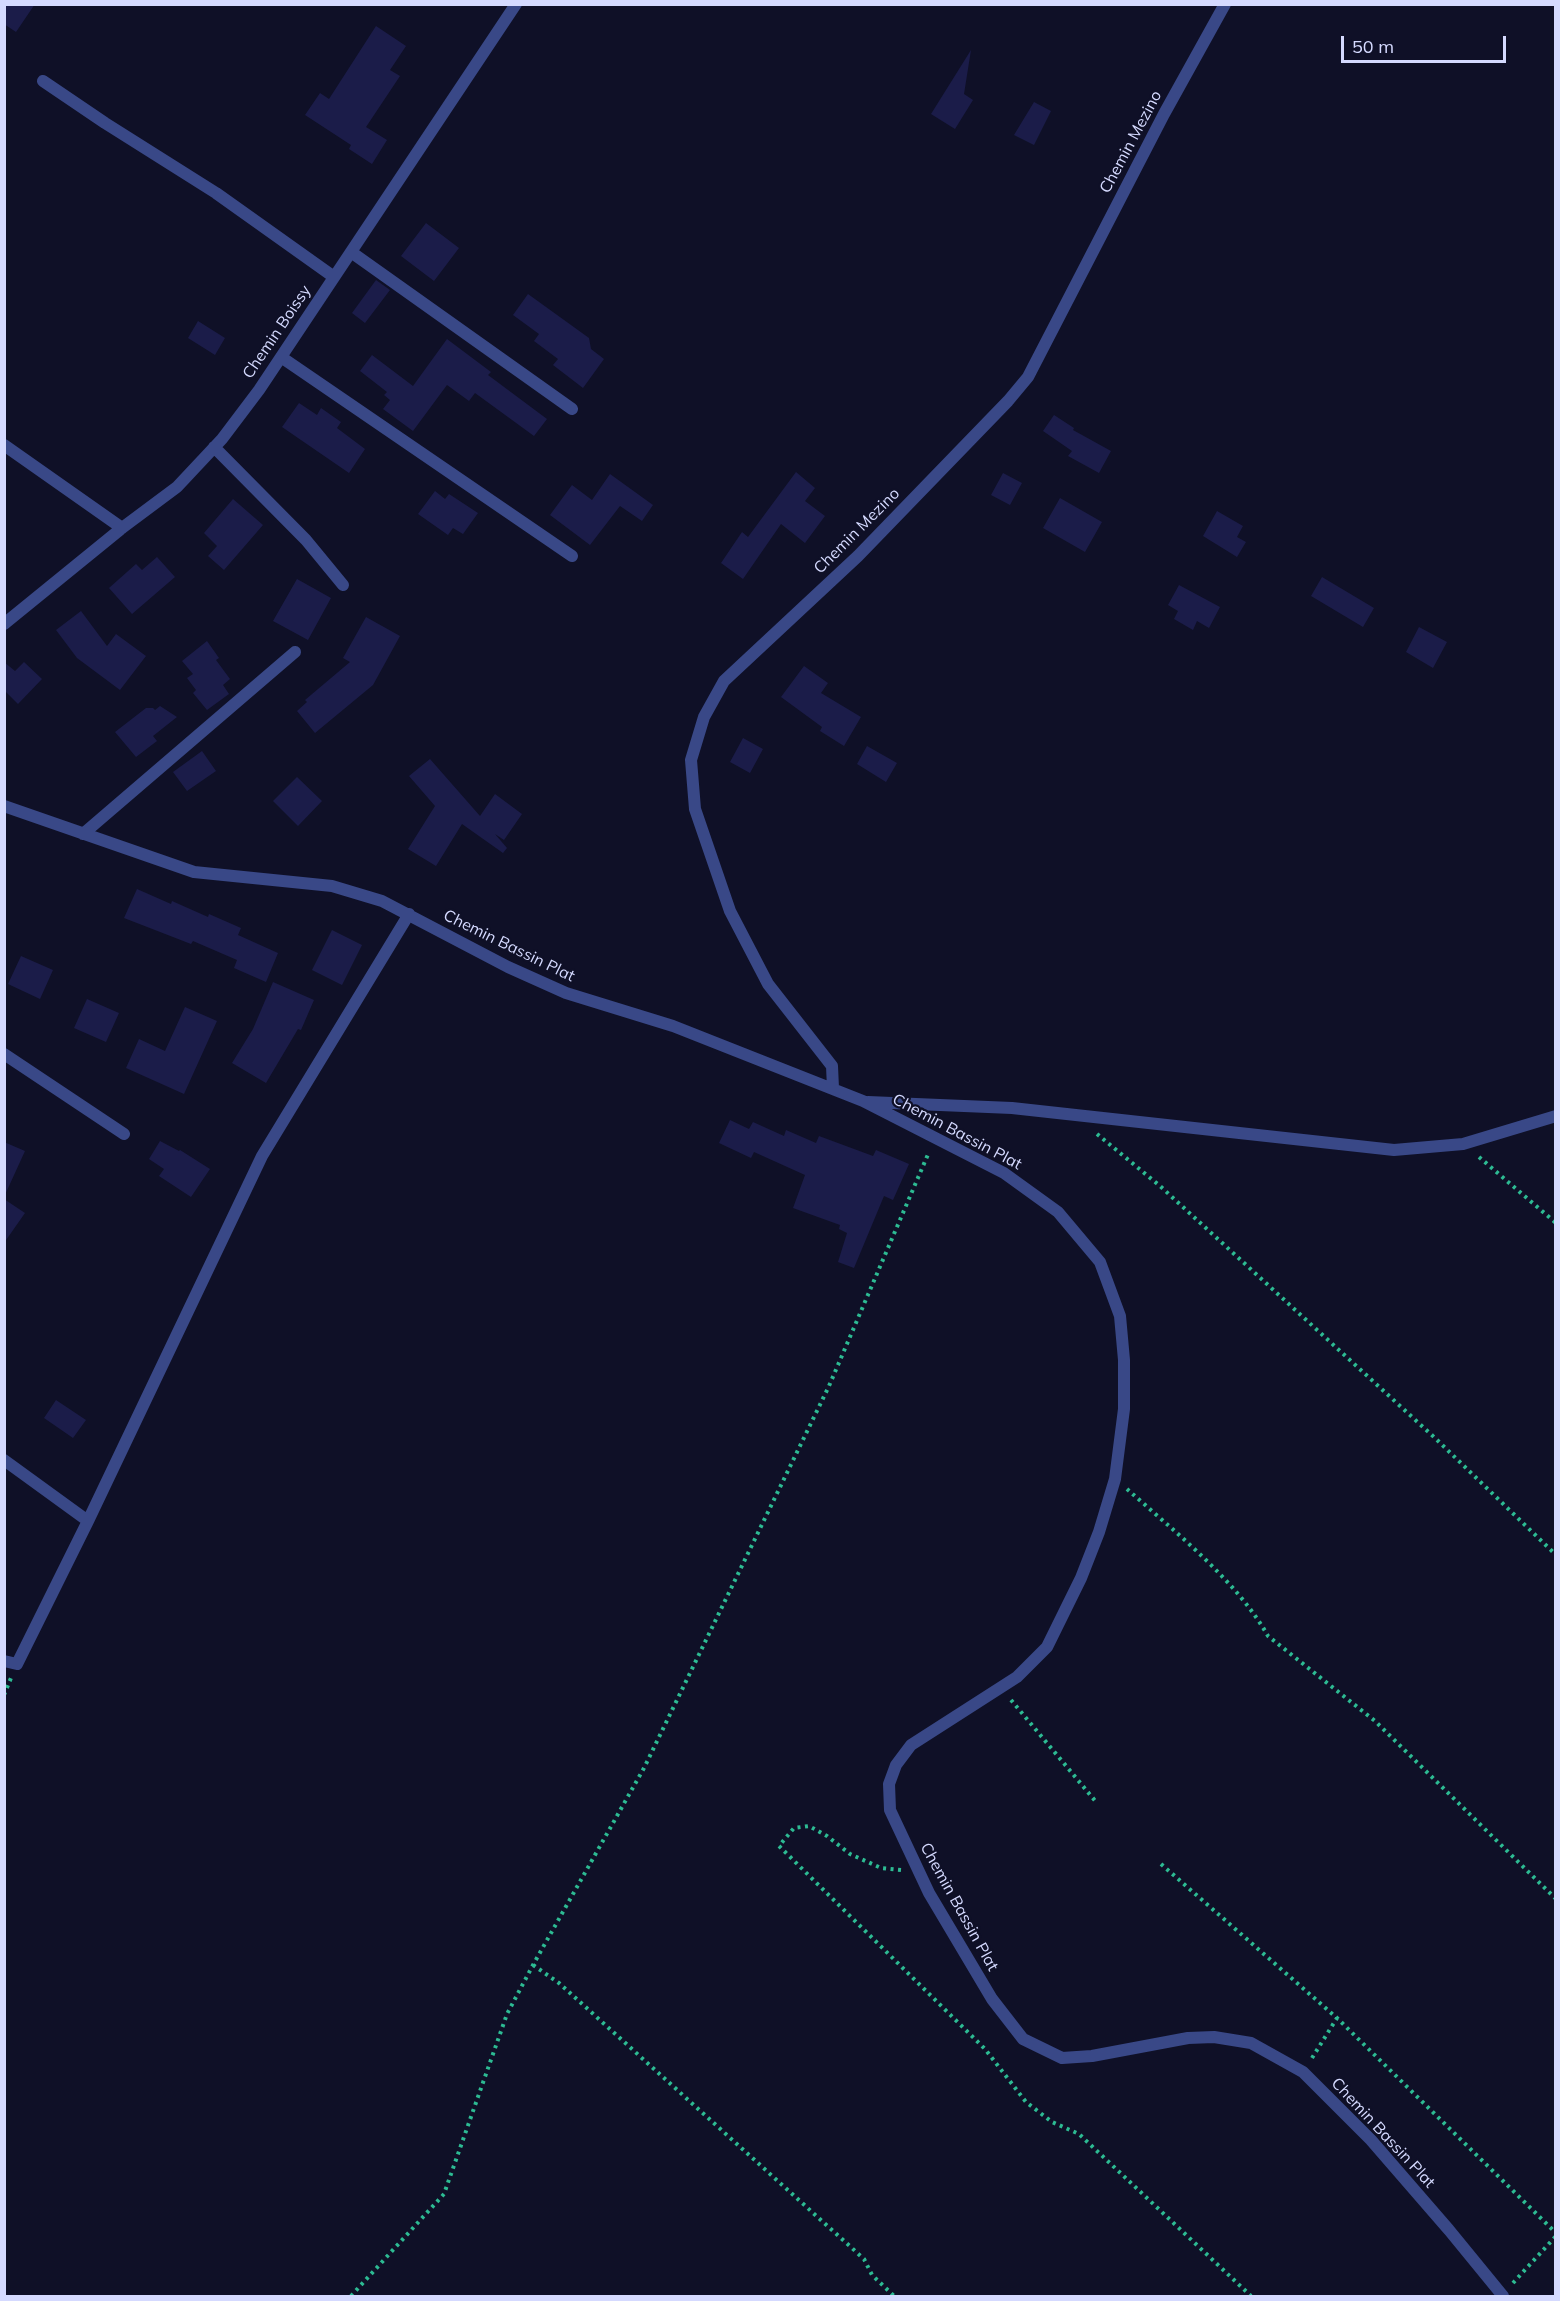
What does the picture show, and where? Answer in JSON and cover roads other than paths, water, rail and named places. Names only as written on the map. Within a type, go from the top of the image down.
[{"type":"street","name":"Chemin Boissy","points":[[4,624],[122,528],[177,487],[214,447],[259,390],[516,4]]},
{"type":"street","name":"Chemin Mezino","points":[[833,1088],[832,1066],[768,984],[730,911],[714,865],[695,809],[691,760],[704,717],[724,681],[858,556],[1008,401],[1028,377],[1164,114],[1225,4]]},
{"type":"street","points":[[43,81],[216,193],[334,277]]},
{"type":"street","points":[[351,252],[572,409]]},
{"type":"street","points":[[281,357],[572,556]]},
{"type":"street","points":[[4,445],[122,528]]},
{"type":"street","points":[[214,447],[306,540],[344,585]]},
{"type":"street","points":[[83,834],[295,652]]},
{"type":"street","name":"Chemin Bassin Plat","points":[[4,806],[194,872],[332,886],[382,901],[508,967],[566,993],[673,1026],[864,1101],[1004,1173],[1058,1212],[1100,1262],[1120,1316],[1124,1359],[1124,1409],[1115,1479],[1099,1533],[1081,1578],[1047,1647],[1017,1677],[911,1745],[896,1765],[890,1784],[890,1810],[929,1893],[992,1999],[1023,2039],[1062,2058],[1092,2056],[1188,2038],[1214,2037],[1251,2043],[1303,2072],[1371,2140],[1449,2230],[1502,2296]]},
{"type":"street","points":[[4,1661],[17,1664],[88,1521],[262,1156],[409,914]]},
{"type":"street","points":[[4,1054],[124,1134]]},
{"type":"street","points":[[864,1101],[1011,1108],[1394,1150],[1463,1144],[1556,1116]]},
{"type":"street","points":[[4,1460],[88,1521]]}]
